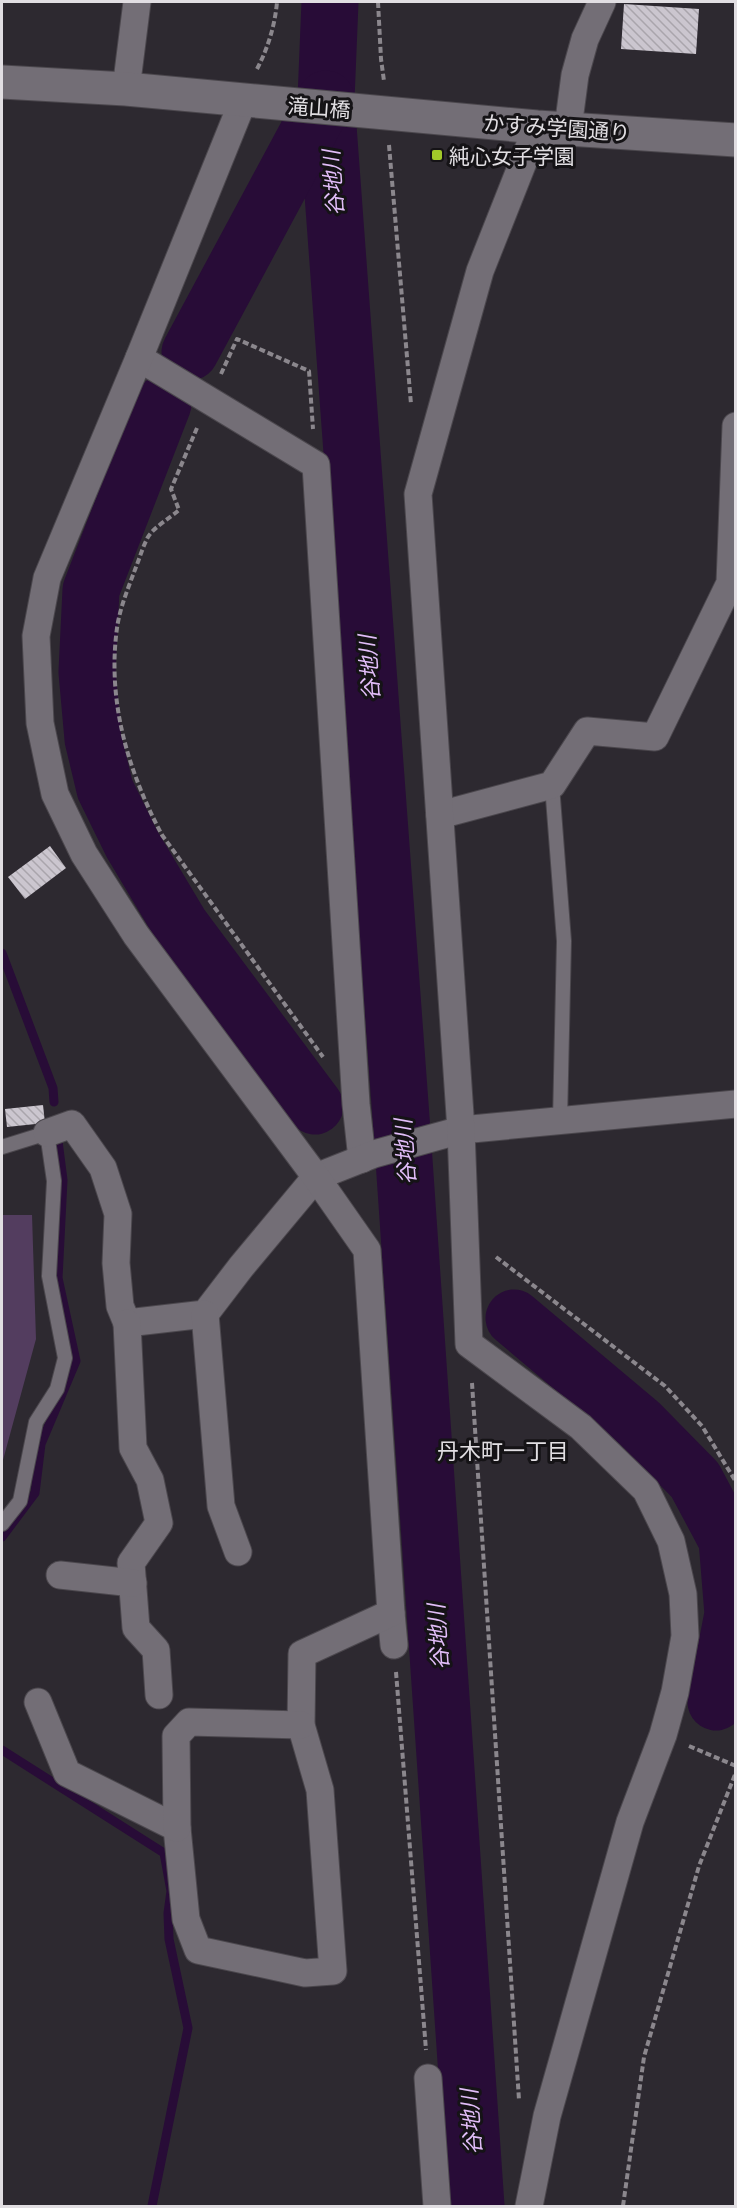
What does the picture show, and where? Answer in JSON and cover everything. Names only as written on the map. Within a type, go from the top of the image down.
[{"type":"street","points":[[126,89],[137,2]]},
{"type":"street","points":[[529,2206],[553,2093],[630,1822],[663,1735],[675,1692],[685,1636],[683,1594],[671,1541],[646,1490],[581,1427],[469,1344],[464,1233],[451,1132],[440,816],[418,494],[480,271],[553,127],[575,75],[585,39],[602,2]]},
{"type":"street","points":[[2,82],[126,89],[251,102],[139,358],[47,578],[36,636],[39,723],[55,794],[84,854],[136,935],[316,1177],[367,1251],[394,1645]]},
{"type":"street","name":"滝山橋","points":[[251,102],[383,112]]},
{"type":"street","name":"かすみ学園通り","points":[[383,112],[735,140]]},
{"type":"street","points":[[139,358],[316,465],[356,1104],[368,1156]]},
{"type":"street","points":[[440,816],[552,785],[587,731],[655,737],[730,583],[735,426]]},
{"type":"street","points":[[238,1552],[221,1506],[205,1314],[316,1177],[368,1156],[451,1132],[735,1104]]},
{"type":"street","points":[[47,1133],[72,1124],[102,1168],[118,1214],[116,1263],[120,1306],[127,1323],[133,1448],[150,1480],[159,1523],[131,1563],[136,1628],[156,1650],[159,1695]]},
{"type":"street","points":[[127,1323],[205,1314]]},
{"type":"street","points":[[60,1575],[133,1583]]},
{"type":"street","points":[[301,1725],[189,1722],[176,1736],[177,1828],[186,1919],[198,1950],[305,1972],[333,1971],[320,1790],[301,1725],[302,1654],[391,1613]]},
{"type":"street","points":[[38,1702],[67,1773],[177,1828]]},
{"type":"street","points":[[428,2078],[437,2206]]},
{"type":"lane","points":[[552,785],[564,940],[560,1121]]},
{"type":"lane","points":[[2,1147],[47,1133],[54,1181],[50,1276],[65,1358],[57,1389],[36,1422],[20,1501],[2,1524]]},
{"type":"path","points":[[251,102],[272,32],[277,2]]},
{"type":"path","points":[[378,2],[383,112],[412,410]]},
{"type":"path","points":[[316,465],[309,371],[237,339],[171,489],[179,510],[149,536],[127,590],[117,627],[115,665],[117,708],[126,750],[143,799],[162,834],[356,1104]]},
{"type":"path","points":[[464,1233],[665,1386],[702,1426],[735,1482]]},
{"type":"path","points":[[469,1344],[519,2105]]},
{"type":"path","points":[[394,1645],[428,2078]]},
{"type":"path","points":[[663,1735],[735,1766]]},
{"type":"path","points":[[622,2206],[644,2057],[699,1866],[735,1772]]},
{"type":"shaded area","points":[[2,1215],[32,1215],[36,1339],[3,1460],[2,1460]]},
{"type":"building","points":[[624,4],[699,9],[696,54],[621,49]]},
{"type":"building","points":[[50,846],[66,868],[25,899],[8,877]]},
{"type":"building","points":[[43,1105],[45,1123],[7,1127],[5,1109]]},
{"type":"waterway","name":"谷地川","points":[[330,2],[326,99],[402,1131],[476,2206]]},
{"type":"waterway","name":"谷地川","points":[[190,352],[326,99]]},
{"type":"waterway","name":"谷地川","points":[[163,404],[91,590],[87,672],[93,739],[105,789],[132,844],[181,926],[315,1106]]},
{"type":"waterway","points":[[2,953],[53,1088],[54,1102]]},
{"type":"waterway","points":[[2,1537],[35,1493],[41,1444],[76,1361],[58,1278],[63,1180],[58,1141]]},
{"type":"waterway","name":"谷地川","points":[[514,1318],[639,1423],[695,1480],[727,1540],[733,1614],[716,1702]]},
{"type":"waterway","points":[[2,1750],[164,1853],[171,1891],[168,1913],[169,1939],[188,2028],[152,2206]]},
{"type":"place","name":"純心女子学園","points":[[437,155]]},
{"type":"district","name":"丹木町一丁目","points":[[503,1450]]}]
